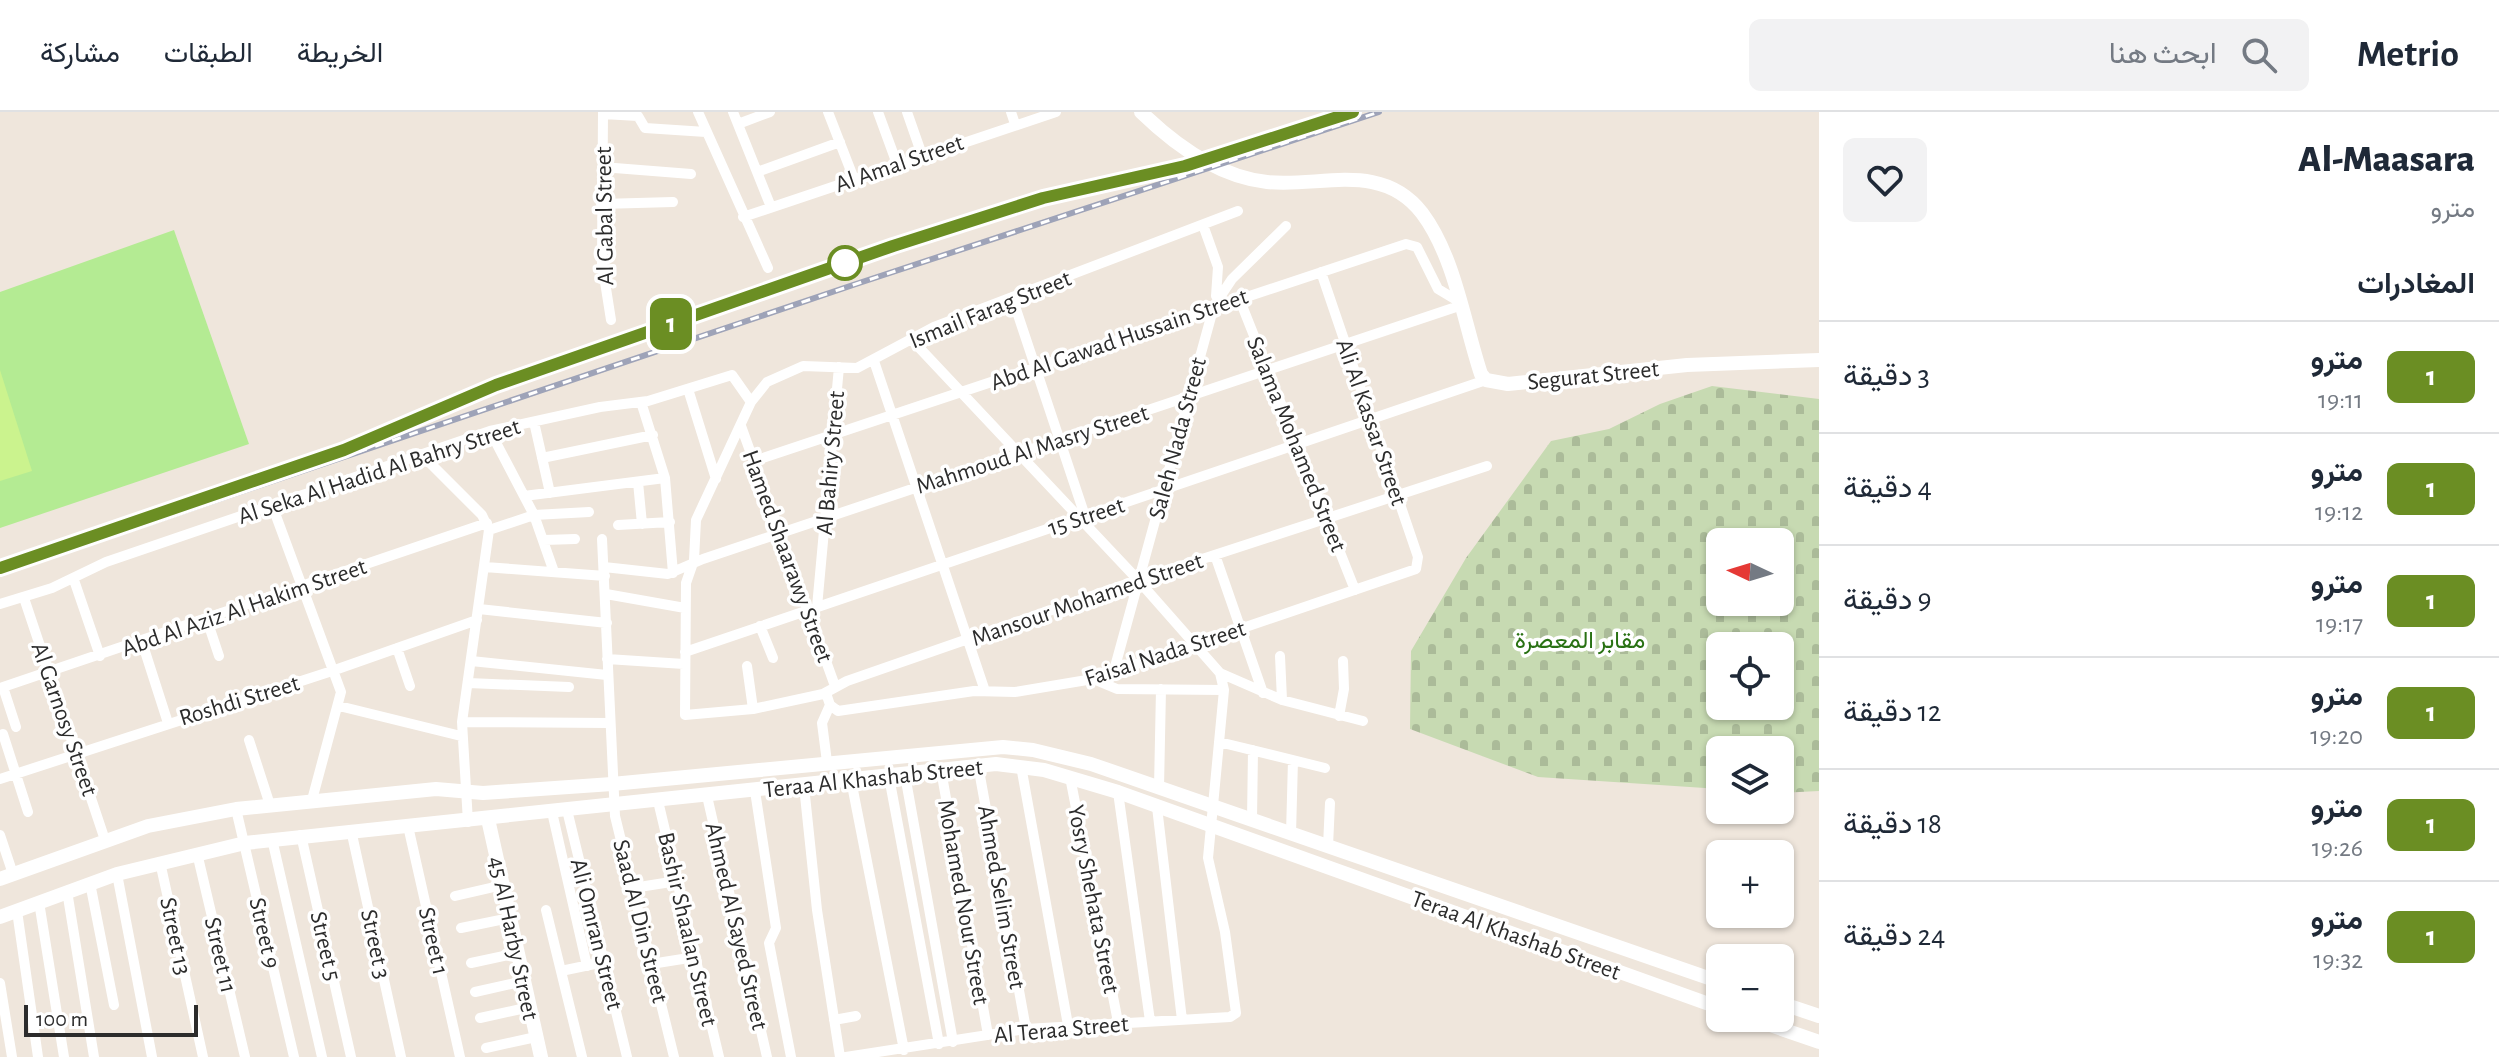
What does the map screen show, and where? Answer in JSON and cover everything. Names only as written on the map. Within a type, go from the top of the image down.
[{"type":"street","points":[[698,112],[768,268]]},
{"type":"street","points":[[733,112],[771,207]]},
{"type":"street","points":[[738,124],[770,112]]},
{"type":"street","points":[[828,112],[854,179]]},
{"type":"street","points":[[878,112],[897,164]]},
{"type":"street","points":[[907,112],[922,155]]},
{"type":"street","points":[[1011,112],[1015,124]]},
{"type":"street","name":"Al Amal Street","points":[[743,217],[1056,112]]},
{"type":"street","points":[[1141,112],[1164,135],[1212,164],[1242,177],[1269,183],[1353,179],[1367,181],[1406,198],[1431,227],[1448,268],[1481,374],[1486,380]]},
{"type":"street","points":[[603,113],[638,116],[645,128],[706,132]]},
{"type":"street","name":"Al Gabal Street","points":[[603,113],[602,263],[611,320]]},
{"type":"street","points":[[757,172],[840,142]]},
{"type":"street","points":[[602,167],[691,174]]},
{"type":"street","points":[[601,204],[673,202]]},
{"type":"street","name":"Ismail Farag Street","points":[[751,402],[758,391],[779,375],[816,364],[857,368],[911,339],[1012,297],[1238,211]]},
{"type":"street","points":[[1203,225],[1219,275],[1214,306]]},
{"type":"street","name":"Saleh Nada Street","points":[[1113,674],[1214,306],[1232,279],[1286,226]]},
{"type":"street","name":"Abd Al Gawad Hussain Street","points":[[754,461],[1214,306],[1414,245],[1438,289],[1459,303]]},
{"type":"street","name":"Ali Al Kassar Street","points":[[1321,272],[1419,560],[1413,570]]},
{"type":"street","points":[[1012,297],[1082,517]]},
{"type":"street","name":"Salama Mohamed Street","points":[[1239,298],[1355,590]]},
{"type":"street","name":"Mahmoud Al Masry Street","points":[[673,573],[779,533],[1459,303]]},
{"type":"street","points":[[911,339],[1082,517],[1220,673],[1282,700],[1363,721]]},
{"type":"street","name":"Segurat Street","points":[[1486,380],[1508,384],[1673,366],[1819,360]]},
{"type":"street","points":[[874,361],[985,691]]},
{"type":"street","name":"Al Bahiry Street","points":[[812,608],[825,518],[839,367]]},
{"type":"street","name":"Al Seka Al Hadid Al Bahry Street","points":[[0,604],[74,580],[106,562],[490,431],[641,402],[734,375],[743,396],[751,402]]},
{"type":"street","name":"15 Street","points":[[685,652],[1486,380]]},
{"type":"street","points":[[688,389],[716,479]]},
{"type":"street","points":[[485,567],[554,572],[673,573],[665,478],[641,402]]},
{"type":"street","points":[[607,659],[684,664],[686,580],[692,564],[696,520],[751,402]]},
{"type":"street","points":[[534,422],[550,493]]},
{"type":"street","name":"Hamed Shaarawy Street","points":[[741,426],[779,533],[812,608],[831,690]]},
{"type":"street","points":[[490,431],[534,515],[554,572]]},
{"type":"street","points":[[542,458],[653,435]]},
{"type":"street","points":[[421,454],[488,526],[461,736],[468,822]]},
{"type":"street","name":"Mansour Mohamed Street","points":[[684,664],[685,715],[753,709],[831,690],[1138,580],[1487,466]]},
{"type":"street","points":[[524,496],[665,478]]},
{"type":"street","points":[[638,482],[642,524]]},
{"type":"street","points":[[272,505],[341,692],[312,800]]},
{"type":"street","name":"Abd Al Aziz Al Hakim Street","points":[[2,688],[488,526],[534,515],[589,512]]},
{"type":"street","points":[[618,525],[670,522]]},
{"type":"street","points":[[544,540],[575,539]]},
{"type":"street","name":"Saad Al Din Street","points":[[602,539],[614,805],[674,1057]]},
{"type":"street","points":[[1215,555],[1263,693]]},
{"type":"street","name":"Faisal Nada Street","points":[[830,705],[841,710],[985,691],[1015,692],[1093,679],[1413,570]]},
{"type":"street","points":[[74,580],[100,656]]},
{"type":"street","points":[[606,594],[685,608]]},
{"type":"street","name":"Al Garnosy Street","points":[[24,598],[105,840]]},
{"type":"street","points":[[478,615],[607,623]]},
{"type":"street","name":"Roshdi Street","points":[[0,779],[332,671],[478,615]]},
{"type":"street","points":[[207,620],[219,656]]},
{"type":"street","points":[[760,626],[773,658]]},
{"type":"street","points":[[142,642],[168,723]]},
{"type":"street","points":[[397,648],[410,686]]},
{"type":"street","points":[[1280,656],[1282,700]]},
{"type":"street","points":[[471,661],[607,675]]},
{"type":"street","points":[[1339,716],[1344,689],[1343,661]]},
{"type":"street","points":[[747,666],[753,709]]},
{"type":"street","points":[[1211,827],[1224,690],[1220,673]]},
{"type":"street","points":[[1093,679],[1117,689],[1224,690]]},
{"type":"street","points":[[468,683],[569,687]]},
{"type":"street","points":[[2,688],[16,727]]},
{"type":"street","points":[[1159,788],[1161,689]]},
{"type":"street","points":[[827,762],[822,723],[830,705],[831,690]]},
{"type":"street","points":[[339,706],[461,736]]},
{"type":"street","points":[[462,722],[609,723]]},
{"type":"street","points":[[3,734],[28,812]]},
{"type":"street","points":[[249,740],[270,805]]},
{"type":"street","points":[[1219,742],[1325,768]]},
{"type":"street","name":"Teraa Al Khashab Street","points":[[6,877],[148,826],[236,809],[464,789],[483,793],[612,784],[1003,747],[1062,756],[1706,977]]},
{"type":"street","points":[[1252,820],[1253,750]]},
{"type":"street","points":[[1291,834],[1293,760]]},
{"type":"street","name":"Teraa Al Khashab Street","points":[[0,917],[117,874],[197,853],[272,839],[468,822],[978,765],[1021,766],[1118,792],[1706,1003]]},
{"type":"street","name":"Ahmed Selim Street","points":[[978,765],[1026,1029]]},
{"type":"street","points":[[1021,766],[1068,1025]]},
{"type":"street","name":"Mohamed Nour Street","points":[[941,770],[988,1035]]},
{"type":"street","points":[[905,775],[953,1042]]},
{"type":"street","points":[[889,777],[939,1044]]},
{"type":"street","name":"Yosry Shehata Street","points":[[1070,777],[1118,1022]]},
{"type":"street","points":[[851,780],[904,1050]]},
{"type":"street","points":[[804,786],[817,910],[834,1020],[843,1057]]},
{"type":"street","points":[[755,791],[776,928],[769,943],[791,1057]]},
{"type":"street","points":[[1118,792],[1150,1021]]},
{"type":"street","name":"Ahmed Al Sayed Street","points":[[707,796],[767,1057]]},
{"type":"street","name":"Bashir Shaalan Street","points":[[658,801],[719,1057]]},
{"type":"street","points":[[1328,846],[1330,803]]},
{"type":"street","points":[[1157,807],[1182,1020]]},
{"type":"street","name":"Street 9","points":[[236,809],[294,1057]]},
{"type":"street","points":[[560,811],[587,966]]},
{"type":"street","name":"Ali Omran Street","points":[[560,811],[604,962],[627,1057]]},
{"type":"street","name":"45 Al Harby Street","points":[[488,819],[541,1057]]},
{"type":"street","name":"Street 1","points":[[408,826],[460,1057]]},
{"type":"street","name":"Al Teraa Street","points":[[843,1057],[1026,1029],[1230,1017],[1235,1010],[1223,922],[1209,870],[1211,827]]},
{"type":"street","name":"Street 3","points":[[351,830],[401,1057]]},
{"type":"street","points":[[0,835],[6,877]]},
{"type":"street","name":"Street 5","points":[[301,835],[351,1057]]},
{"type":"street","points":[[272,839],[322,1057]]},
{"type":"street","name":"Street 11","points":[[197,853],[245,1057]]},
{"type":"street","name":"Street 13","points":[[160,862],[203,1057]]},
{"type":"street","points":[[117,874],[152,1057]]},
{"type":"street","points":[[633,888],[677,881]]},
{"type":"street","points":[[90,883],[114,1005]]},
{"type":"street","points":[[455,896],[503,885]]},
{"type":"street","points":[[67,891],[94,1057]]},
{"type":"street","points":[[39,902],[64,1057]]},
{"type":"street","points":[[1485,924],[1493,902]]},
{"type":"street","points":[[546,910],[582,1057]]},
{"type":"street","points":[[17,911],[38,1057]]},
{"type":"street","points":[[461,928],[510,918]]},
{"type":"street","points":[[471,963],[518,953]]},
{"type":"street","points":[[651,964],[695,957]]},
{"type":"street","points":[[561,971],[604,962]]},
{"type":"street","points":[[475,992],[524,981]]},
{"type":"street","points":[[0,983],[12,1057]]},
{"type":"street","points":[[480,1018],[530,1007]]},
{"type":"street","points":[[1794,1008],[1819,1016]]},
{"type":"street","points":[[834,1020],[856,1016]]},
{"type":"street","points":[[1790,1032],[1819,1042]]},
{"type":"street","points":[[486,1048],[536,1037]]},
{"type":"street","points":[[505,1043],[508,1057]]},
{"type":"green space","points":[[174,230],[249,444],[0,528],[0,292]]},
{"type":"green space","points":[[0,370],[32,471],[0,481]]},
{"type":"green space","name":"مقابر المعصرة","points":[[1712,386],[1819,399],[1819,791],[1794,792],[1794,736],[1706,736],[1706,788],[1538,777],[1410,729],[1411,651],[1466,558],[1551,441],[1609,429],[1660,404]]},
{"type":"railway","points":[[0,573],[853,285],[1379,112]]},
{"type":"railway","points":[[392,429],[496,385],[893,246],[1043,198],[1204,160]]},
{"type":"metro line","name":"1","points":[[0,568],[344,450],[496,385],[893,246],[1043,198],[1185,166],[1353,112]]}]
